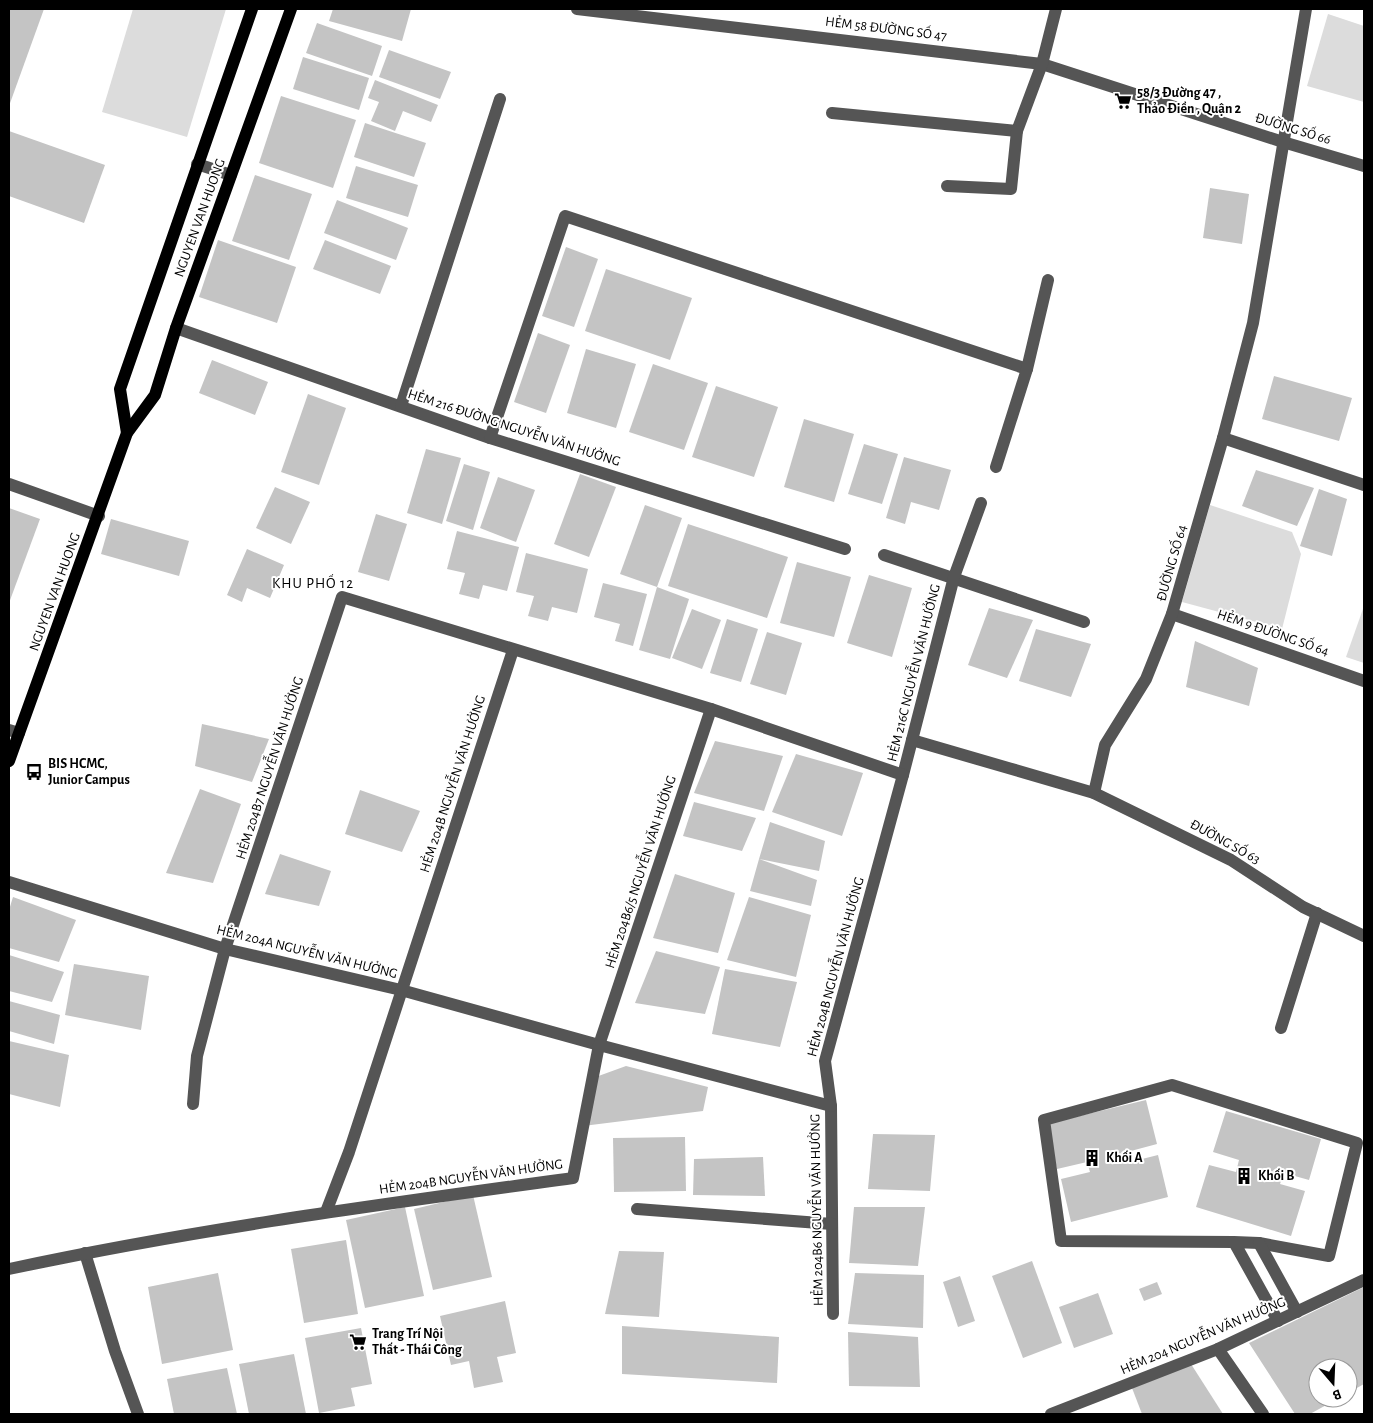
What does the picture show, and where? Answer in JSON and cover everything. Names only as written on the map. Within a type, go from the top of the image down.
[{"type":"main road","name":"NGUYEN VAN HUONG","points":[[127,432],[120,389],[252,9]]},
{"type":"main road","name":"NGUYEN VAN HUONG","points":[[9,761],[14,732],[99,516],[127,432],[155,395],[176,328],[291,9]]},
{"type":"street","name":"HẺM 58 ĐƯỜNG SỐ 47","points":[[578,9],[1042,64]]},
{"type":"street","points":[[946,186],[1010,190],[1017,131],[1042,64],[1056,9]]},
{"type":"street","name":"ĐƯỜNG SỐ 64","points":[[1094,793],[1104,745],[1146,679],[1172,614],[1223,438],[1253,323],[1306,9]]},
{"type":"street","name":"ĐƯỜNG SỐ 66","points":[[1042,64],[1283,142],[1364,166]]},
{"type":"street","points":[[401,406],[500,99]]},
{"type":"street","points":[[832,113],[1017,131]]},
{"type":"street","points":[[197,164],[231,175]]},
{"type":"street","points":[[490,438],[565,216],[1027,369]]},
{"type":"street","points":[[996,467],[1027,369],[1048,280]]},
{"type":"street","name":"HẺM 216 ĐƯỜNG NGUYỄN VĂN HƯỞNG","points":[[176,328],[490,438],[845,549]]},
{"type":"street","points":[[1223,438],[1364,485]]},
{"type":"street","points":[[9,484],[99,516]]},
{"type":"street","name":"HẺM 216C NGUYỄN VĂN HƯỞNG","points":[[903,775],[954,577],[981,503]]},
{"type":"street","points":[[884,555],[1084,622]]},
{"type":"street","name":"HẺM 204B7 NGUYỄN VĂN HƯỞNG","points":[[225,949],[342,597],[513,650]]},
{"type":"street","name":"HẺM 9 ĐƯỜNG SỐ 64","points":[[1172,614],[1364,681]]},
{"type":"street","points":[[513,650],[711,709],[903,775]]},
{"type":"street","name":"HẺM 204B NGUYỄN VĂN HƯỞNG","points":[[326,1212],[349,1152],[400,990],[513,650]]},
{"type":"street","name":"HẺM 204B6/5 NGUYỄN VĂN HƯỞNG","points":[[600,1045],[711,709]]},
{"type":"street","points":[[912,740],[1094,793]]},
{"type":"street","name":"HẺM 204B NGUYỄN VĂN HƯỞNG","points":[[831,1106],[825,1061],[903,775]]},
{"type":"street","name":"ĐƯỜNG SỐ 63","points":[[1094,793],[1231,860],[1303,907],[1364,936]]},
{"type":"street","name":"HẺM 204A NGUYỄN VĂN HƯỞNG","points":[[9,882],[225,949],[400,990],[600,1045]]},
{"type":"street","points":[[1280,1028],[1317,914]]},
{"type":"street","points":[[193,1104],[197,1056],[225,949]]},
{"type":"street","points":[[600,1045],[831,1106]]},
{"type":"street","name":"HẺM 204B NGUYỄN VĂN HƯỞNG","points":[[9,1269],[86,1253],[326,1212],[573,1178],[600,1045]]},
{"type":"street","points":[[1172,1085],[1357,1143],[1329,1256],[1259,1243],[1061,1241],[1044,1120],[1172,1085]]},
{"type":"street","name":"HẺM 204B6 NGUYỄN VĂN HƯỞNG","points":[[831,1106],[833,1314]]},
{"type":"street","points":[[637,1209],[832,1224]]},
{"type":"street","points":[[1234,1242],[1278,1321]]},
{"type":"street","points":[[1259,1243],[1297,1312]]},
{"type":"street","points":[[86,1253],[115,1351],[138,1414]]},
{"type":"street","name":"HẺM 204 NGUYỄN VĂN HƯỞNG","points":[[1051,1414],[1218,1349],[1364,1280]]},
{"type":"street","points":[[1218,1349],[1263,1414]]},
{"type":"shaded area","points":[[133,9],[226,9],[187,137],[102,112]]},
{"type":"shaded area","points":[[1328,14],[1364,26],[1364,102],[1307,86]]},
{"type":"shaded area","points":[[1210,505],[1292,532],[1301,554],[1282,629],[1182,602]]},
{"type":"shaded area","points":[[1364,606],[1364,663],[1346,657]]},
{"type":"building","points":[[9,9],[44,9],[9,106]]},
{"type":"building","points":[[333,9],[411,9],[402,41],[329,21]]},
{"type":"building","points":[[317,23],[382,46],[372,76],[306,53]]},
{"type":"building","points":[[389,50],[451,72],[440,99],[379,77]]},
{"type":"building","points":[[303,57],[369,78],[359,110],[293,89]]},
{"type":"building","points":[[375,80],[438,105],[431,122],[403,111],[395,131],[371,121],[379,102],[368,98]]},
{"type":"building","points":[[281,96],[356,120],[333,188],[259,163]]},
{"type":"building","points":[[365,123],[426,143],[414,177],[354,157]]},
{"type":"building","points":[[9,131],[105,165],[84,223],[9,196]]},
{"type":"building","points":[[356,166],[418,185],[408,217],[346,198]]},
{"type":"building","points":[[255,175],[312,194],[289,260],[232,241]]},
{"type":"building","points":[[1210,188],[1249,194],[1242,244],[1203,238]]},
{"type":"building","points":[[337,200],[408,228],[396,260],[324,233]]},
{"type":"building","points":[[218,240],[296,267],[277,323],[199,297]]},
{"type":"building","points":[[325,240],[391,266],[380,294],[313,269]]},
{"type":"building","points":[[566,247],[598,259],[574,327],[542,316]]},
{"type":"building","points":[[606,269],[692,298],[670,360],[585,331]]},
{"type":"building","points":[[538,333],[570,345],[546,413],[514,402]]},
{"type":"building","points":[[586,349],[636,364],[616,428],[567,413]]},
{"type":"building","points":[[212,360],[268,382],[255,415],[199,393]]},
{"type":"building","points":[[653,364],[708,383],[684,450],[629,432]]},
{"type":"building","points":[[1274,376],[1352,398],[1339,441],[1262,419]]},
{"type":"building","points":[[716,386],[778,407],[754,477],[692,457]]},
{"type":"building","points":[[308,394],[346,408],[319,485],[281,472]]},
{"type":"building","points":[[804,419],[854,434],[834,502],[784,487]]},
{"type":"building","points":[[864,444],[898,454],[882,504],[848,494]]},
{"type":"building","points":[[426,449],[461,458],[442,524],[407,513]]},
{"type":"building","points":[[904,457],[951,470],[939,510],[911,502],[905,524],[886,518]]},
{"type":"building","points":[[464,464],[490,472],[473,530],[446,521]]},
{"type":"building","points":[[1256,470],[1314,488],[1297,526],[1242,506]]},
{"type":"building","points":[[580,474],[616,487],[589,557],[554,544]]},
{"type":"building","points":[[498,477],[535,490],[516,542],[480,528]]},
{"type":"building","points":[[275,487],[310,502],[291,544],[256,528]]},
{"type":"building","points":[[1319,489],[1347,499],[1332,556],[1300,546]]},
{"type":"building","points":[[645,505],[682,518],[657,587],[620,574]]},
{"type":"building","points":[[9,508],[40,519],[9,603]]},
{"type":"building","points":[[376,514],[407,524],[389,581],[358,572]]},
{"type":"building","points":[[111,519],[189,541],[179,576],[101,554]]},
{"type":"building","points":[[688,524],[788,557],[767,618],[668,586]]},
{"type":"building","points":[[457,531],[519,547],[507,591],[483,585],[479,599],[459,594],[465,573],[447,569]]},
{"type":"building","points":[[247,549],[284,565],[270,598],[247,588],[242,602],[227,595]]},
{"type":"building","points":[[526,553],[588,569],[577,613],[552,607],[548,621],[528,616],[534,596],[516,592]]},
{"type":"building","points":[[797,562],[851,577],[834,637],[780,623]]},
{"type":"building","points":[[869,575],[912,588],[892,657],[847,643]]},
{"type":"building","points":[[603,583],[647,594],[633,646],[615,641],[620,624],[594,617]]},
{"type":"building","points":[[657,587],[689,599],[670,659],[639,650]]},
{"type":"building","points":[[989,608],[1033,620],[1007,678],[968,665]]},
{"type":"building","points":[[692,609],[721,620],[702,669],[672,658]]},
{"type":"building","points":[[727,619],[758,629],[741,682],[710,673]]},
{"type":"building","points":[[1036,629],[1091,644],[1071,697],[1019,681]]},
{"type":"building","points":[[767,632],[802,643],[786,695],[750,684]]},
{"type":"building","points":[[1195,641],[1258,668],[1249,706],[1186,687]]},
{"type":"building","points":[[202,724],[269,739],[252,782],[195,766]]},
{"type":"building","points":[[715,741],[783,756],[764,811],[694,793]]},
{"type":"building","points":[[796,754],[863,773],[842,836],[772,812]]},
{"type":"building","points":[[200,789],[241,804],[213,883],[166,873]]},
{"type":"building","points":[[360,790],[420,811],[402,852],[345,834]]},
{"type":"building","points":[[694,802],[756,818],[742,851],[683,836]]},
{"type":"building","points":[[770,822],[825,841],[819,871],[759,859]]},
{"type":"building","points":[[280,854],[331,871],[319,906],[265,894]]},
{"type":"building","points":[[759,859],[817,880],[811,906],[750,891]]},
{"type":"building","points":[[675,874],[735,893],[718,953],[653,938]]},
{"type":"building","points":[[13,897],[76,920],[59,962],[9,948],[9,910]]},
{"type":"building","points":[[749,897],[811,915],[796,977],[727,960]]},
{"type":"building","points":[[656,951],[720,967],[705,1014],[635,1003]]},
{"type":"building","points":[[9,955],[64,972],[52,1002],[9,991]]},
{"type":"building","points":[[74,964],[149,976],[141,1030],[65,1015]]},
{"type":"building","points":[[725,969],[797,982],[780,1047],[712,1034]]},
{"type":"building","points":[[9,1001],[60,1015],[54,1044],[9,1031]]},
{"type":"building","points":[[9,1041],[69,1055],[60,1107],[9,1094]]},
{"type":"building","points":[[626,1066],[708,1087],[703,1111],[583,1126],[593,1078]]},
{"type":"building","name":"Khối A","points":[[1146,1100],[1157,1144],[1127,1152],[1130,1162],[1158,1155],[1168,1197],[1071,1222],[1061,1179],[1090,1172],[1087,1162],[1057,1169],[1046,1124]]},
{"type":"building","name":"Khối B","points":[[1226,1111],[1321,1139],[1309,1180],[1284,1173],[1280,1184],[1305,1191],[1291,1236],[1196,1207],[1209,1165],[1236,1172],[1239,1160],[1213,1152]]},
{"type":"building","points":[[873,1134],[935,1135],[930,1191],[868,1189]]},
{"type":"building","points":[[685,1137],[686,1191],[614,1192],[613,1138]]},
{"type":"building","points":[[763,1157],[765,1196],[693,1195],[694,1159]]},
{"type":"building","points":[[473,1195],[492,1277],[433,1290],[414,1209]]},
{"type":"building","points":[[405,1207],[424,1296],[365,1308],[346,1220]]},
{"type":"building","points":[[854,1207],[925,1207],[918,1266],[849,1263]]},
{"type":"building","points":[[346,1240],[358,1314],[304,1323],[291,1249]]},
{"type":"building","points":[[619,1251],[664,1252],[659,1317],[605,1314]]},
{"type":"building","points":[[1032,1261],[1062,1343],[1023,1358],[992,1276]]},
{"type":"building","points":[[218,1273],[233,1350],[162,1364],[148,1287]]},
{"type":"building","points":[[855,1273],[924,1275],[923,1328],[848,1324]]},
{"type":"building","points":[[960,1276],[975,1321],[958,1327],[943,1282]]},
{"type":"building","points":[[1157,1282],[1162,1294],[1144,1301],[1139,1289]]},
{"type":"building","points":[[1364,1287],[1364,1384],[1358,1387],[1358,1358],[1308,1358],[1308,1408],[1321,1408],[1310,1414],[1295,1414],[1249,1343]]},
{"type":"building","points":[[1098,1293],[1113,1334],[1074,1348],[1059,1307]]},
{"type":"building","points":[[505,1301],[516,1353],[497,1357],[503,1382],[474,1388],[469,1361],[451,1365],[440,1316]]},
{"type":"building","points":[[622,1326],[779,1337],[777,1383],[622,1374]]},
{"type":"building","points":[[361,1328],[372,1384],[351,1388],[355,1406],[319,1413],[305,1338]]},
{"type":"building","points":[[848,1332],[918,1337],[920,1387],[849,1386]]},
{"type":"building","points":[[294,1354],[306,1414],[249,1414],[239,1364]]},
{"type":"building","points":[[1191,1364],[1223,1414],[1142,1414],[1132,1388]]},
{"type":"building","points":[[227,1368],[237,1414],[174,1414],[167,1379]]},
{"type":"place","name":"58/3 Đường 47 , Thảo Điền , Quận 2","points":[[1123,101]]},
{"type":"place","name":"BIS HCMC, Junior Campus","points":[[34,772]]},
{"type":"place","name":"Khối A","points":[[1092,1158]]},
{"type":"place","name":"Khối B","points":[[1244,1176]]},
{"type":"place","name":"Trang Trí Nội Thất - Thái Công","points":[[358,1342]]},
{"type":"district","name":"KHU PHỐ 12","points":[[313,583]]}]
